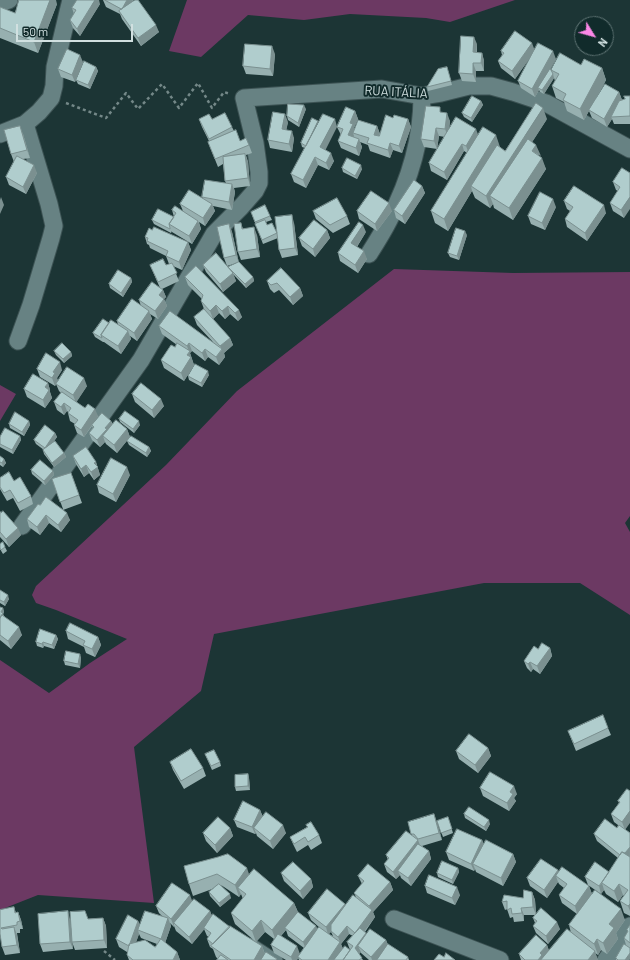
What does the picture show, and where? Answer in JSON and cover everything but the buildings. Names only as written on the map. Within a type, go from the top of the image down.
[{"type":"street","points":[[0,3],[9,0]]},
{"type":"street","points":[[0,134],[25,124],[39,112],[51,98],[54,86],[55,68],[66,18],[72,0]]},
{"type":"street","name":"RUA ITÁLIA","points":[[244,98],[382,89],[422,96],[469,86],[491,86],[546,103],[630,148]]},
{"type":"street","points":[[369,254],[389,221],[403,190],[412,164],[419,136],[422,113],[422,96]]},
{"type":"street","points":[[22,526],[141,360],[214,234],[255,191],[259,183],[260,172],[255,143],[244,98]]},
{"type":"street","points":[[18,340],[31,305],[54,226],[49,204],[25,124]]},
{"type":"street","points":[[394,919],[500,960]]},
{"type":"street","points":[[606,960],[630,926]]},
{"type":"lane","points":[[246,939],[278,960]]},
{"type":"path","points":[[51,98],[106,118],[126,93],[138,109],[162,84],[179,108],[198,83],[212,108],[224,92],[244,98]]},
{"type":"path","points":[[104,951],[115,960]]},
{"type":"shaded area","points":[[187,0],[515,0],[450,22],[426,18],[350,14],[304,20],[248,15],[201,57],[169,51]]},
{"type":"shaded area","points":[[394,269],[513,273],[630,272],[630,516],[625,523],[630,532],[630,615],[580,583],[484,583],[214,634],[201,691],[134,747],[154,903],[38,895],[0,910],[0,660],[49,693],[90,663],[127,639],[36,603],[32,595],[36,586],[166,465],[237,391]]},
{"type":"shaded area","points":[[0,385],[16,394],[0,421]]}]
